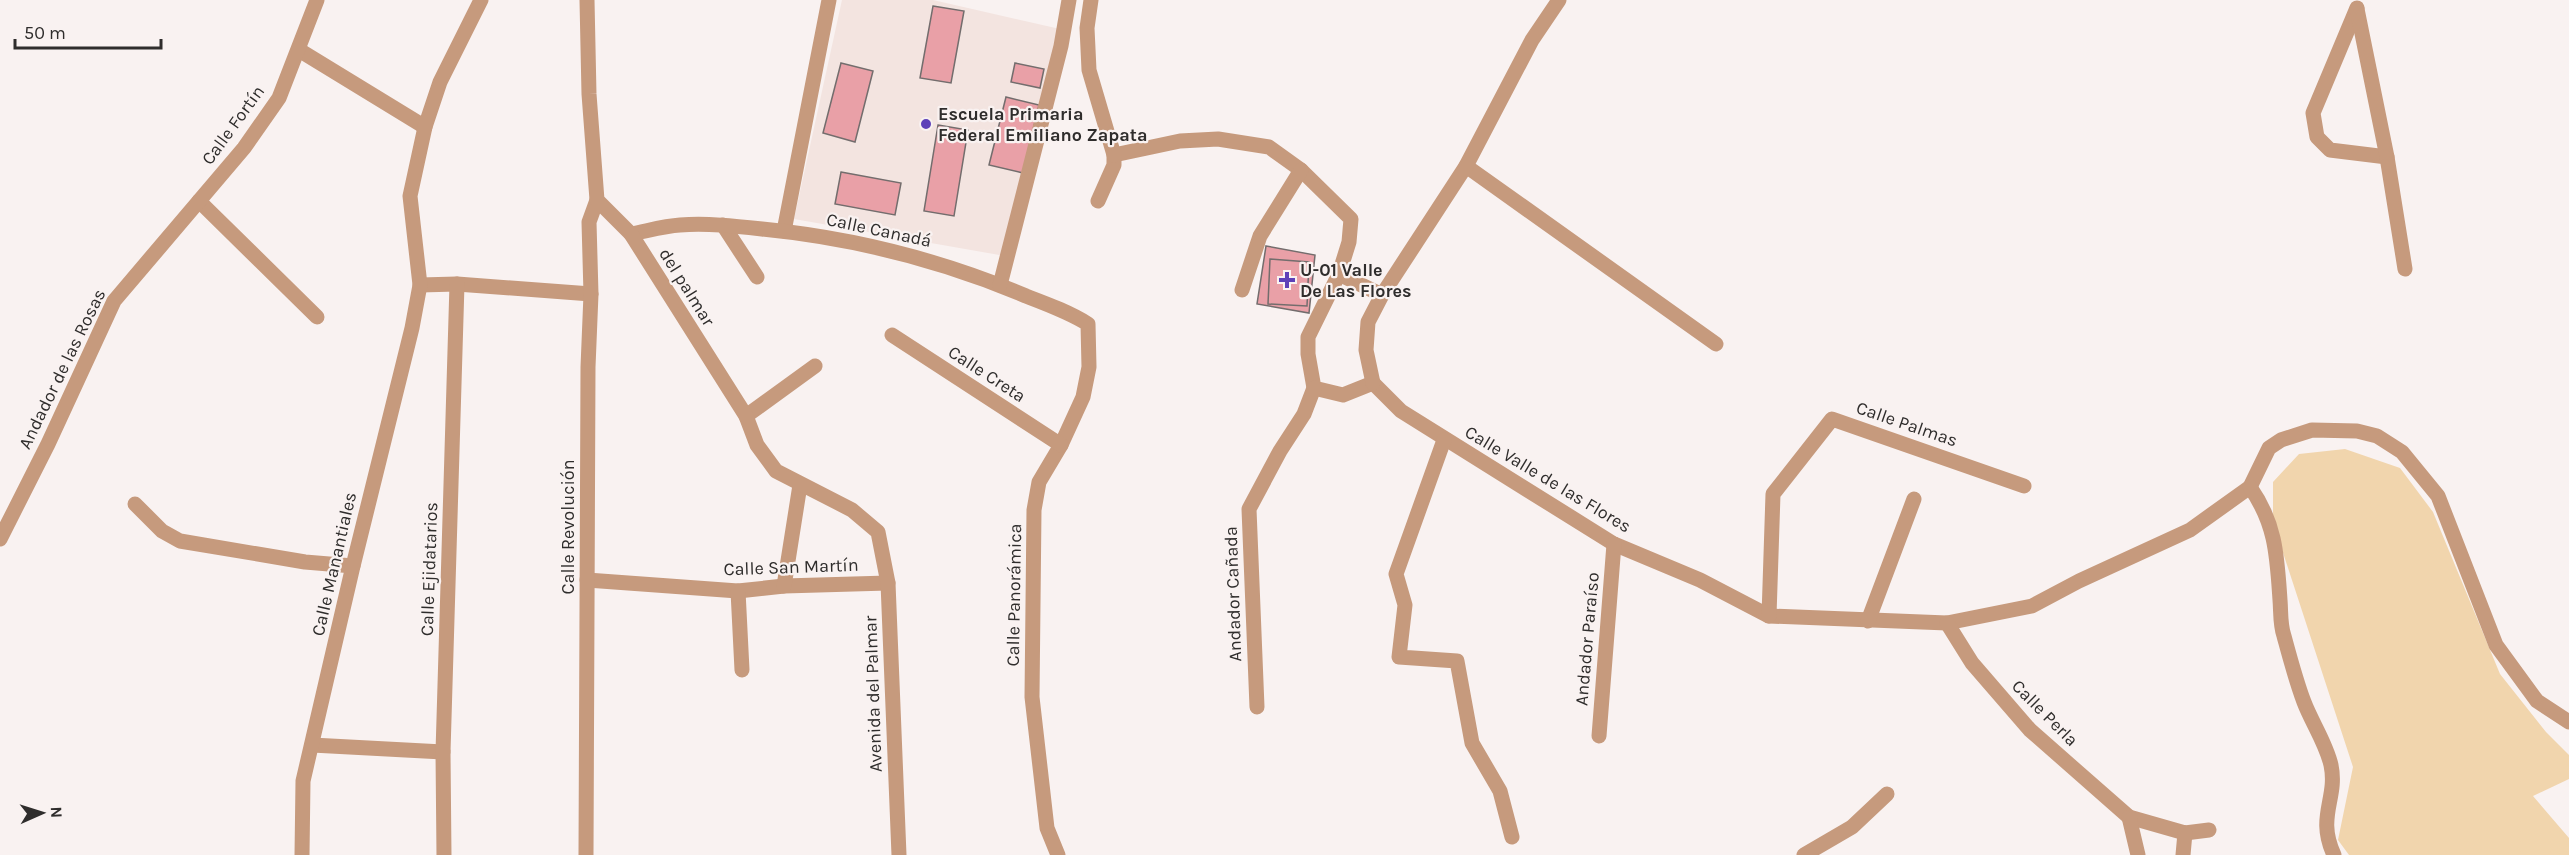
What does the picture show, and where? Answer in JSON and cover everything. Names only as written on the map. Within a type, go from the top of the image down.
[{"type":"street","name":"Calle Fortín","points":[[199,201],[244,148],[279,98],[317,0]]},
{"type":"street","name":"Calle Manantiales","points":[[302,855],[303,781],[352,566],[412,328],[420,285],[410,196],[425,127],[440,82],[481,0]]},
{"type":"street","points":[[587,0],[589,94],[597,200]]},
{"type":"street","points":[[784,231],[829,0]]},
{"type":"street","points":[[1000,285],[1061,45],[1069,0]]},
{"type":"street","points":[[1091,0],[1087,28],[1089,70],[1114,155],[1114,165],[1098,201]]},
{"type":"street","points":[[1114,155],[1180,141],[1218,139],[1269,147],[1301,170],[1351,219],[1349,242],[1339,274],[1308,337],[1308,354],[1314,388],[1343,395],[1373,383],[1366,350],[1368,322],[1382,296],[1466,166],[1532,40],[1559,0]]},
{"type":"street","points":[[2359,4],[2313,113],[2317,137],[2330,150],[2387,157]]},
{"type":"street","points":[[2359,4],[2406,269]]},
{"type":"street","points":[[299,50],[425,127]]},
{"type":"street","points":[[1466,166],[1716,344]]},
{"type":"street","points":[[1242,290],[1260,236],[1301,170]]},
{"type":"street","name":"del palmar","points":[[597,200],[631,234],[747,416],[757,445],[776,471],[852,510],[878,532]]},
{"type":"street","name":"Calle Revolución","points":[[586,855],[588,366],[591,294],[589,222],[597,200]]},
{"type":"street","points":[[199,201],[317,317]]},
{"type":"street","name":"Andador de las Rosas","points":[[0,539],[48,444],[114,301],[199,201]]},
{"type":"street","name":"Calle Canadá","points":[[631,234],[680,225],[723,225],[784,231],[871,245],[923,258],[1000,285],[1076,316],[1089,324],[1089,344]]},
{"type":"street","points":[[723,225],[757,277]]},
{"type":"street","points":[[1339,274],[1382,296]]},
{"type":"street","points":[[420,285],[457,284],[591,294]]},
{"type":"street","name":"Calle Ejidatarios","points":[[444,855],[443,752],[457,284]]},
{"type":"street","name":"Calle Creta","points":[[892,335],[1061,445]]},
{"type":"street","name":"Calle Panorámica","points":[[1058,855],[1047,828],[1032,697],[1034,510],[1039,482],[1061,445],[1083,398],[1089,367],[1089,344]]},
{"type":"street","points":[[747,416],[814,366]]},
{"type":"street","name":"Calle Valle de las Flores","points":[[1373,383],[1401,411],[1444,440],[1538,495],[1614,544],[1700,580],[1770,616],[1947,623],[2032,606],[2079,581],[2128,561],[2190,530],[2250,487],[2269,447],[2282,440],[2312,430],[2357,431],[2377,436],[2402,452],[2438,496],[2496,645],[2537,701],[2569,722]]},
{"type":"street","name":"Andador Cañada","points":[[1257,707],[1249,509],[1280,450],[1304,414],[1314,388]]},
{"type":"street","name":"Calle Palmas","points":[[1770,616],[1773,494],[1832,419],[2024,486]]},
{"type":"street","points":[[1444,440],[1396,574],[1405,605],[1400,657],[1457,661],[1472,743],[1500,791],[1512,837]]},
{"type":"street","points":[[784,586],[800,485]]},
{"type":"street","points":[[2250,487],[2263,506],[2277,549],[2283,633],[2304,702],[2322,740],[2331,766],[2331,790],[2325,818],[2326,835],[2334,855]]},
{"type":"street","points":[[1868,621],[1914,499]]},
{"type":"street","points":[[135,504],[162,531],[180,541],[304,562],[352,566]]},
{"type":"street","name":"Avenida del Palmar","points":[[878,532],[888,583],[899,855]]},
{"type":"street","name":"Andador Paraíso","points":[[1599,736],[1614,544]]},
{"type":"street","name":"Calle San Martín","points":[[587,580],[738,591],[784,586],[888,583]]},
{"type":"street","points":[[738,591],[742,670]]},
{"type":"street","name":"Calle Perla","points":[[1947,623],[1972,663],[2030,730],[2129,817],[2185,833],[2210,830]]},
{"type":"street","points":[[312,745],[443,752]]},
{"type":"street","points":[[1804,855],[1852,827],[1887,794]]},
{"type":"street","points":[[2129,817],[2139,855]]},
{"type":"street","points":[[2183,855],[2185,833]]},
{"type":"shaded area","name":"Escuela Primaria Federal Emiliano Zapata","points":[[842,0],[933,0],[1060,29],[1005,256],[794,219]]},
{"type":"shaded area","points":[[2345,449],[2400,468],[2433,512],[2500,674],[2546,732],[2569,755],[2569,779],[2533,796],[2569,838],[2569,855],[2349,855],[2338,840],[2353,767],[2273,522],[2273,482],[2299,454]]},
{"type":"building","points":[[933,6],[964,11],[951,83],[920,78]]},
{"type":"building","points":[[841,63],[873,71],[855,142],[823,133]]},
{"type":"building","points":[[1015,63],[1044,69],[1040,88],[1011,82]]},
{"type":"building","points":[[1006,97],[1039,105],[1023,173],[989,165]]},
{"type":"building","points":[[938,125],[968,130],[954,216],[924,211]]},
{"type":"building","points":[[841,172],[901,183],[895,215],[835,204]]},
{"type":"building","name":"U-01 Valle De Las Flores","points":[[1266,246],[1315,255],[1309,313],[1257,304]]},
{"type":"building","points":[[1270,259],[1309,262],[1307,306],[1268,304]]},
{"type":"place","name":"Escuela Primaria Federal Emiliano Zapata","points":[[926,124]]},
{"type":"place","name":"U-01 Valle De Las Flores","points":[[1287,280]]}]
